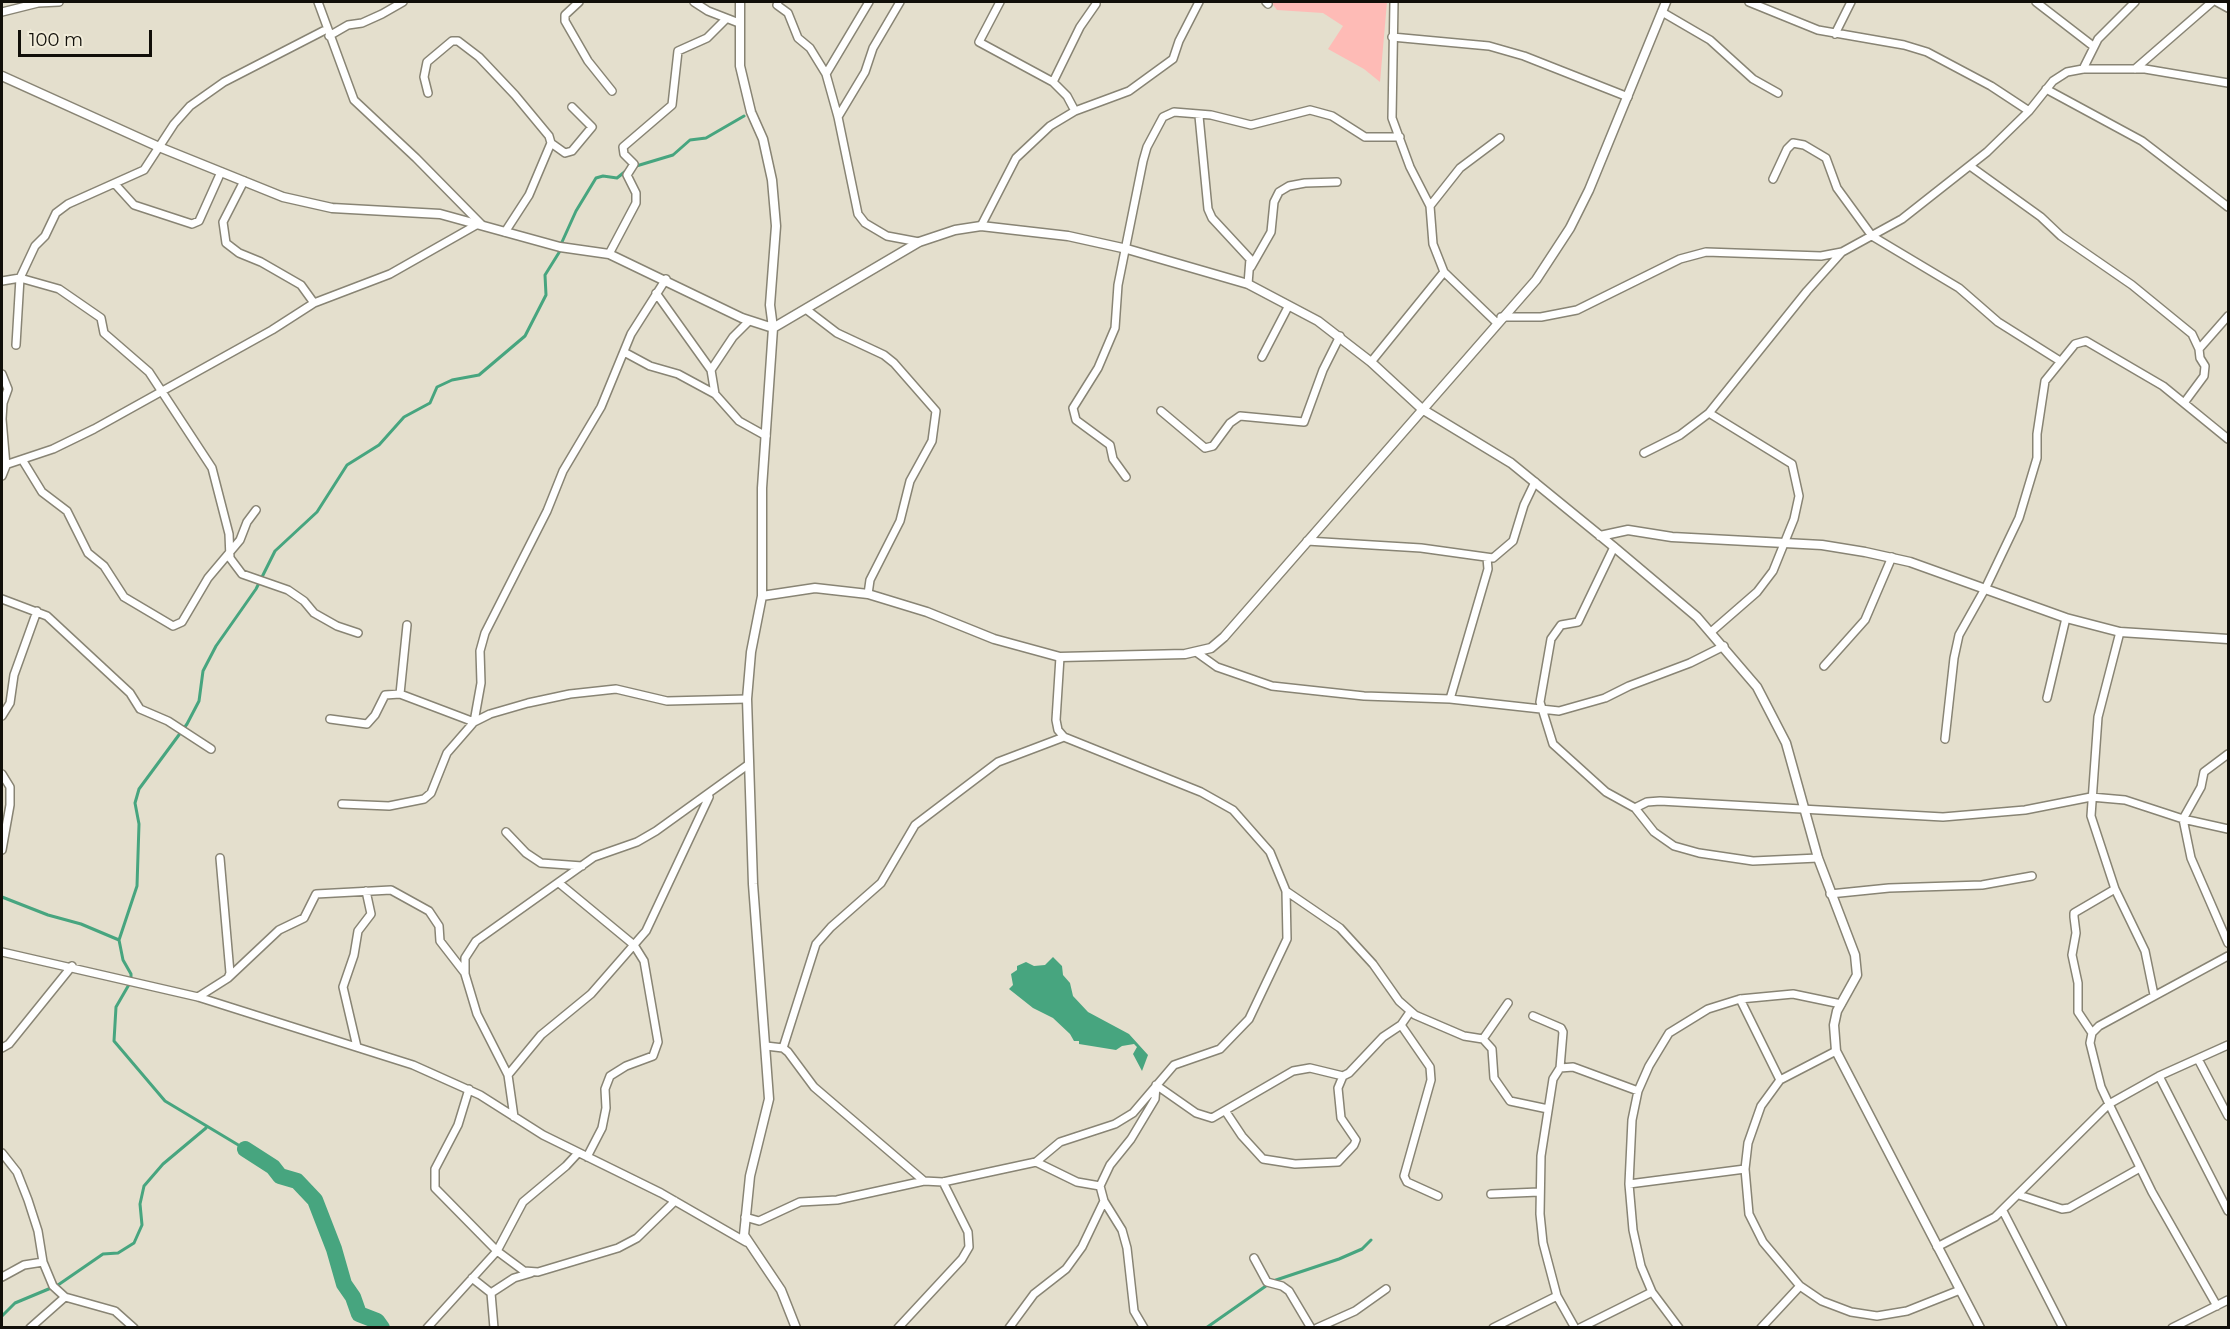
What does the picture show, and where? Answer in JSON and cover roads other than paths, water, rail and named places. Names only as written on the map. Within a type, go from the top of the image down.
[{"type":"street","points":[[13,8],[21,2]]},
{"type":"street","points":[[2,12],[13,8],[59,2]]},
{"type":"street","points":[[318,2],[354,100],[480,225]]},
{"type":"street","points":[[16,345],[20,278],[35,246],[45,236],[56,213],[68,204],[144,170],[190,106],[216,88],[328,32],[382,14],[403,2]]},
{"type":"street","points":[[579,2],[565,15],[565,21],[588,62],[612,91]]},
{"type":"street","points":[[694,2],[740,23]]},
{"type":"street","points":[[740,2],[740,66],[751,112],[763,139],[772,180],[776,226],[770,305],[773,328],[762,498],[762,596],[756,619],[747,699],[753,884],[769,1099],[750,1176],[745,1217],[746,1242]]},
{"type":"street","points":[[778,2],[777,5],[788,13],[798,38],[810,48],[826,74],[838,117],[858,214],[865,223],[887,236],[919,242]]},
{"type":"street","points":[[826,74],[869,2]]},
{"type":"street","points":[[838,117],[866,72],[873,48],[900,2]]},
{"type":"street","points":[[1000,2],[979,42],[1053,82],[1067,96],[1075,111]]},
{"type":"street","points":[[981,226],[1017,158],[1050,126],[1075,111],[1129,91],[1173,59],[1179,41],[1199,2]]},
{"type":"street","points":[[1394,2],[1392,118],[1410,167],[1430,206],[1433,244],[1444,272],[1499,320],[1541,317],[1577,310],[1680,259],[1706,252],[1821,256],[1842,252],[1902,219],[1970,166],[2007,134],[2046,89],[2067,72],[2083,69],[2134,69],[2229,83]]},
{"type":"street","points":[[762,596],[815,588],[868,594],[927,612],[994,639],[1060,657],[1196,652],[1211,648],[1224,637],[1536,280],[1570,228],[1589,190],[1666,2]]},
{"type":"street","points":[[1749,2],[1835,34],[1893,43],[1927,52],[1991,86],[2029,111]]},
{"type":"street","points":[[1835,34],[1851,2]]},
{"type":"street","points":[[2036,2],[2093,46]]},
{"type":"street","points":[[2083,69],[2093,46],[2134,2]]},
{"type":"street","points":[[2134,69],[2212,2]]},
{"type":"street","points":[[2217,2],[2229,8]]},
{"type":"street","points":[[1053,82],[1080,27],[1096,4]]},
{"type":"street","points":[[1662,12],[1710,40],[1753,79],[1765,88],[1778,93]]},
{"type":"street","points":[[609,254],[636,203],[636,193],[627,175],[634,164],[624,154],[623,147],[672,105],[678,51],[707,38],[726,18]]},
{"type":"street","points":[[1392,37],[1489,46],[1524,56],[1628,97]]},
{"type":"street","points":[[428,93],[424,77],[427,62],[452,41],[458,41],[478,57],[515,95],[549,136],[551,143],[530,195],[505,232]]},
{"type":"street","points":[[2,76],[159,147],[283,197],[332,208],[423,212],[560,247],[609,254],[666,279],[749,321],[773,328],[919,242],[955,230],[981,226],[1068,236],[1127,249],[1248,284],[1318,321],[1371,362],[1422,409],[1511,463],[1614,547],[1711,632],[1757,687],[1777,722],[1794,766],[1818,858],[1830,894],[1850,940],[1857,967],[1854,982],[1841,1004],[1833,1025],[1836,1051],[1980,1328]]},
{"type":"street","points":[[2046,89],[2142,141],[2229,207]]},
{"type":"street","points":[[551,143],[565,153],[572,151],[592,127],[572,107]]},
{"type":"street","points":[[1126,477],[1113,459],[1107,441],[1080,424],[1073,415],[1073,408],[1098,368],[1115,328],[1118,285],[1145,154],[1166,114],[1174,112],[1211,116],[1251,125],[1310,110],[1332,116],[1365,137],[1400,137]]},
{"type":"street","points":[[1200,116],[1208,209],[1212,218],[1250,259],[1248,284]]},
{"type":"street","points":[[1430,206],[1460,168],[1500,138]]},
{"type":"street","points":[[1773,179],[1786,149],[1793,143],[1804,145],[1826,158],[1837,188],[1872,236],[1959,288],[1998,322],[2060,361]]},
{"type":"street","points":[[1970,166],[2041,216],[2061,236],[2132,285],[2192,334],[2199,349],[2204,376],[2184,403]]},
{"type":"street","points":[[115,184],[134,205],[192,224],[199,221],[220,172]]},
{"type":"street","points":[[244,181],[223,222],[226,243],[239,253],[301,285],[314,303]]},
{"type":"street","points":[[1250,270],[1271,232],[1274,202],[1279,192],[1289,186],[1305,183],[1337,182]]},
{"type":"street","points":[[4,466],[23,461],[94,429],[272,330],[314,303],[390,274],[480,225]]},
{"type":"street","points":[[1644,453],[1680,435],[1709,413],[1807,291],[1842,252]]},
{"type":"street","points":[[1371,362],[1444,272]]},
{"type":"street","points":[[2,281],[20,278],[59,289],[101,318],[104,333],[149,372],[212,468],[229,534],[230,558],[242,574],[259,582],[288,590],[304,601],[314,613],[337,626],[358,633]]},
{"type":"street","points":[[474,722],[481,683],[480,651],[485,633],[547,511],[563,471],[601,407],[631,334],[666,279]]},
{"type":"street","points":[[656,293],[711,370],[715,394]]},
{"type":"street","points":[[1262,357],[1288,307]]},
{"type":"street","points":[[807,310],[837,333],[884,355],[894,363],[936,411],[932,441],[910,481],[900,521],[875,569],[868,594]]},
{"type":"street","points":[[2199,349],[2229,316]]},
{"type":"street","points":[[711,370],[734,337],[749,321]]},
{"type":"street","points":[[1161,411],[1205,448],[1213,446],[1230,423],[1240,416],[1304,422],[1323,370],[1340,336]]},
{"type":"street","points":[[1945,739],[1959,634],[1986,587],[2023,508],[2037,458],[2037,434],[2043,390],[2050,373],[2060,361],[2078,342],[2086,341],[2163,386],[2229,439]]},
{"type":"street","points":[[624,352],[650,366],[678,374],[715,394],[739,421],[766,436]]},
{"type":"street","points":[[2,374],[8,389],[2,419],[4,466],[2,476]]},
{"type":"street","points":[[1709,413],[1792,464],[1799,496],[1798,506],[1773,571],[1757,592],[1711,632]]},
{"type":"street","points":[[23,461],[42,492],[68,511],[88,553],[104,567],[124,597],[168,625],[178,626],[182,622],[208,578],[230,551],[256,510]]},
{"type":"street","points":[[1307,541],[1420,548],[1487,558],[1501,554],[1513,541],[1524,505],[1535,482]]},
{"type":"street","points":[[1600,536],[1628,530],[1672,537],[1822,545],[1892,557],[1986,587],[2066,618],[2120,632],[2229,639]]},
{"type":"street","points":[[1614,547],[1578,622],[1561,625],[1551,639],[1540,702],[1553,744],[1606,792],[1635,808],[1663,841],[1690,850],[1767,862],[1818,858]]},
{"type":"street","points":[[1824,666],[1865,620],[1892,557]]},
{"type":"street","points":[[1450,699],[1488,569],[1487,558]]},
{"type":"street","points":[[2,599],[37,611],[59,626],[130,693],[140,709],[180,728],[211,749]]},
{"type":"street","points":[[2,716],[10,703],[14,675],[37,611]]},
{"type":"street","points":[[2047,698],[2066,618]]},
{"type":"street","points":[[400,694],[407,625]]},
{"type":"street","points":[[2120,632],[2098,717],[2091,816],[2115,889],[2145,951],[2153,979],[2154,995]]},
{"type":"street","points":[[1196,652],[1217,667],[1272,686],[1364,696],[1450,699],[1559,711],[1586,705],[1690,663],[1724,646]]},
{"type":"street","points":[[745,1217],[759,1221],[800,1202],[837,1200],[924,1181],[944,1182],[1036,1162],[1060,1142],[1115,1124],[1133,1113],[1143,1105],[1167,1071],[1182,1060],[1220,1049],[1250,1018],[1287,939],[1286,891],[1270,852],[1233,810],[1202,792],[1065,737],[1058,730],[1056,720],[1060,657]]},
{"type":"street","points":[[342,804],[389,806],[424,799],[430,793],[447,753],[474,722],[490,714],[528,703],[570,694],[616,689],[667,701],[747,699]]},
{"type":"street","points":[[330,719],[367,724],[386,696],[400,694],[474,722]]},
{"type":"street","points":[[783,1048],[816,944],[831,927],[881,883],[915,825],[998,762],[1065,737]]},
{"type":"street","points":[[2229,754],[2204,772],[2201,788],[2183,819],[2191,858],[2229,943]]},
{"type":"street","points":[[514,1117],[508,1075],[477,1014],[465,974],[465,958],[476,942],[594,857],[637,842],[656,831],[710,794],[748,764]]},
{"type":"street","points":[[2,774],[10,787],[10,805],[2,850]]},
{"type":"street","points":[[508,1075],[541,1035],[591,994],[646,931],[710,794]]},
{"type":"street","points":[[1635,808],[1647,802],[1660,801],[1943,817],[2025,810],[2091,797],[2125,800],[2183,819],[2229,829]]},
{"type":"street","points":[[506,832],[541,863],[582,866]]},
{"type":"street","points":[[220,858],[230,973],[228,978]]},
{"type":"street","points":[[1830,894],[1888,888],[1982,885],[2032,876]]},
{"type":"street","points":[[559,882],[634,945],[644,962],[658,1049],[645,1060],[626,1066],[610,1076],[605,1089],[606,1108],[602,1128],[587,1157]]},
{"type":"street","points":[[2092,1033],[2078,1012],[2078,983],[2072,955],[2076,933],[2074,913],[2115,889]]},
{"type":"street","points":[[357,1047],[343,987],[354,955],[357,931],[371,914],[366,891]]},
{"type":"street","points":[[198,997],[228,978],[279,930],[304,918],[316,894],[397,891],[429,911],[439,926],[440,941],[465,974]]},
{"type":"street","points":[[1286,891],[1340,928],[1373,964],[1410,1012],[1464,1036],[1483,1039],[1492,1049],[1494,1078],[1510,1101],[1548,1109]]},
{"type":"street","points":[[2,952],[72,966],[198,997],[413,1065],[469,1089],[578,1153],[675,1201],[746,1242],[781,1290],[796,1328]]},
{"type":"street","points":[[2217,1306],[2140,1168],[2109,1104],[2094,1063],[2090,1043],[2092,1033],[2099,1026],[2229,956]]},
{"type":"street","points":[[2,1048],[9,1044],[72,966]]},
{"type":"street","points":[[1679,1328],[1652,1292],[1641,1266],[1633,1230],[1629,1184],[1632,1120],[1638,1091],[1669,1033],[1708,1010],[1740,999],[1793,994],[1841,1004]]},
{"type":"street","points":[[1740,999],[1780,1080]]},
{"type":"street","points":[[1483,1039],[1508,1003]]},
{"type":"street","points":[[1226,1112],[1242,1136],[1263,1159],[1295,1164],[1338,1162],[1356,1140],[1341,1118],[1338,1088],[1343,1076],[1383,1037],[1401,1025],[1410,1012]]},
{"type":"street","points":[[1533,1016],[1561,1028],[1563,1032],[1560,1068],[1553,1078],[1548,1109],[1541,1156],[1539,1191],[1543,1244],[1557,1296],[1575,1328]]},
{"type":"street","points":[[1401,1025],[1427,1061],[1431,1080],[1404,1176],[1407,1182],[1438,1196]]},
{"type":"street","points":[[1937,1247],[2003,1211],[2109,1104],[2159,1076],[2229,1045]]},
{"type":"street","points":[[766,1046],[783,1048],[796,1059],[814,1087],[924,1181]]},
{"type":"street","points":[[1836,1051],[1780,1080],[1761,1106],[1748,1143],[1745,1169],[1749,1214],[1763,1242],[1800,1286],[1822,1301],[1851,1312],[1877,1316],[1907,1311],[1960,1290]]},
{"type":"street","points":[[2198,1059],[2229,1116]]},
{"type":"street","points":[[1560,1068],[1574,1067],[1638,1091]]},
{"type":"street","points":[[1156,1085],[1204,1117],[1212,1118],[1226,1112],[1293,1071],[1310,1068],[1343,1076]]},
{"type":"street","points":[[2159,1076],[2229,1210]]},
{"type":"street","points":[[1144,1328],[1134,1311],[1127,1248],[1122,1230],[1104,1201],[1100,1186],[1110,1165],[1131,1139],[1155,1099],[1156,1085]]},
{"type":"street","points":[[469,1089],[458,1125],[435,1168],[433,1180],[437,1193],[497,1251],[531,1274]]},
{"type":"street","points":[[2,1152],[17,1172],[28,1200],[38,1231],[43,1262],[53,1286],[65,1297],[115,1311],[134,1328]]},
{"type":"street","points":[[427,1328],[497,1251],[523,1202],[566,1167],[578,1153]]},
{"type":"street","points":[[1036,1162],[1077,1182],[1100,1186]]},
{"type":"street","points":[[2019,1195],[2061,1209],[2069,1208],[2140,1168]]},
{"type":"street","points":[[1629,1184],[1745,1169]]},
{"type":"street","points":[[898,1328],[962,1258],[969,1246],[968,1232],[944,1182]]},
{"type":"street","points":[[1491,1194],[1539,1191]]},
{"type":"street","points":[[491,1293],[514,1278],[618,1248],[643,1233],[675,1201]]},
{"type":"street","points":[[1009,1328],[1034,1294],[1066,1269],[1082,1247],[1104,1201]]},
{"type":"street","points":[[2003,1211],[2062,1328]]},
{"type":"street","points":[[1254,1258],[1269,1283],[1281,1286],[1289,1292],[1311,1328]]},
{"type":"street","points":[[2,1277],[24,1265],[43,1262]]},
{"type":"street","points":[[472,1278],[491,1293],[494,1328]]},
{"type":"street","points":[[1761,1328],[1800,1286]]},
{"type":"street","points":[[1317,1328],[1355,1311],[1386,1289]]},
{"type":"street","points":[[1580,1328],[1652,1292]]},
{"type":"street","points":[[1493,1328],[1557,1296]]},
{"type":"street","points":[[30,1328],[65,1297]]},
{"type":"street","points":[[2172,1328],[2229,1300]]},
{"type":"waterway","points":[[633,167],[673,155],[690,140],[706,138],[744,116]]},
{"type":"waterway","points":[[562,242],[576,211],[596,178],[603,176],[617,178],[627,170]]},
{"type":"waterway","points":[[245,1149],[165,1101],[114,1041],[116,1007],[131,981],[131,974],[123,960],[119,940],[137,886],[139,824],[135,803],[139,789],[187,724],[199,701],[203,671],[216,646],[256,589],[275,551],[317,512],[347,465],[379,445],[404,417],[430,403],[437,387],[452,380],[479,375],[525,336],[546,295],[545,275],[560,251]]},
{"type":"waterway","points":[[2,897],[48,915],[81,924],[119,940]]},
{"type":"waterway","points":[[58,1285],[103,1254],[118,1253],[134,1243],[142,1225],[140,1204],[144,1186],[163,1164],[206,1128]]},
{"type":"waterway","points":[[245,1149],[273,1167],[280,1176],[297,1181],[315,1200],[334,1249],[344,1284],[353,1297],[359,1314],[377,1321],[382,1328]]},
{"type":"waterway","points":[[1206,1328],[1273,1281],[1339,1259],[1362,1249],[1371,1240]]},
{"type":"waterway","points":[[2,1316],[15,1303],[51,1288]]}]
